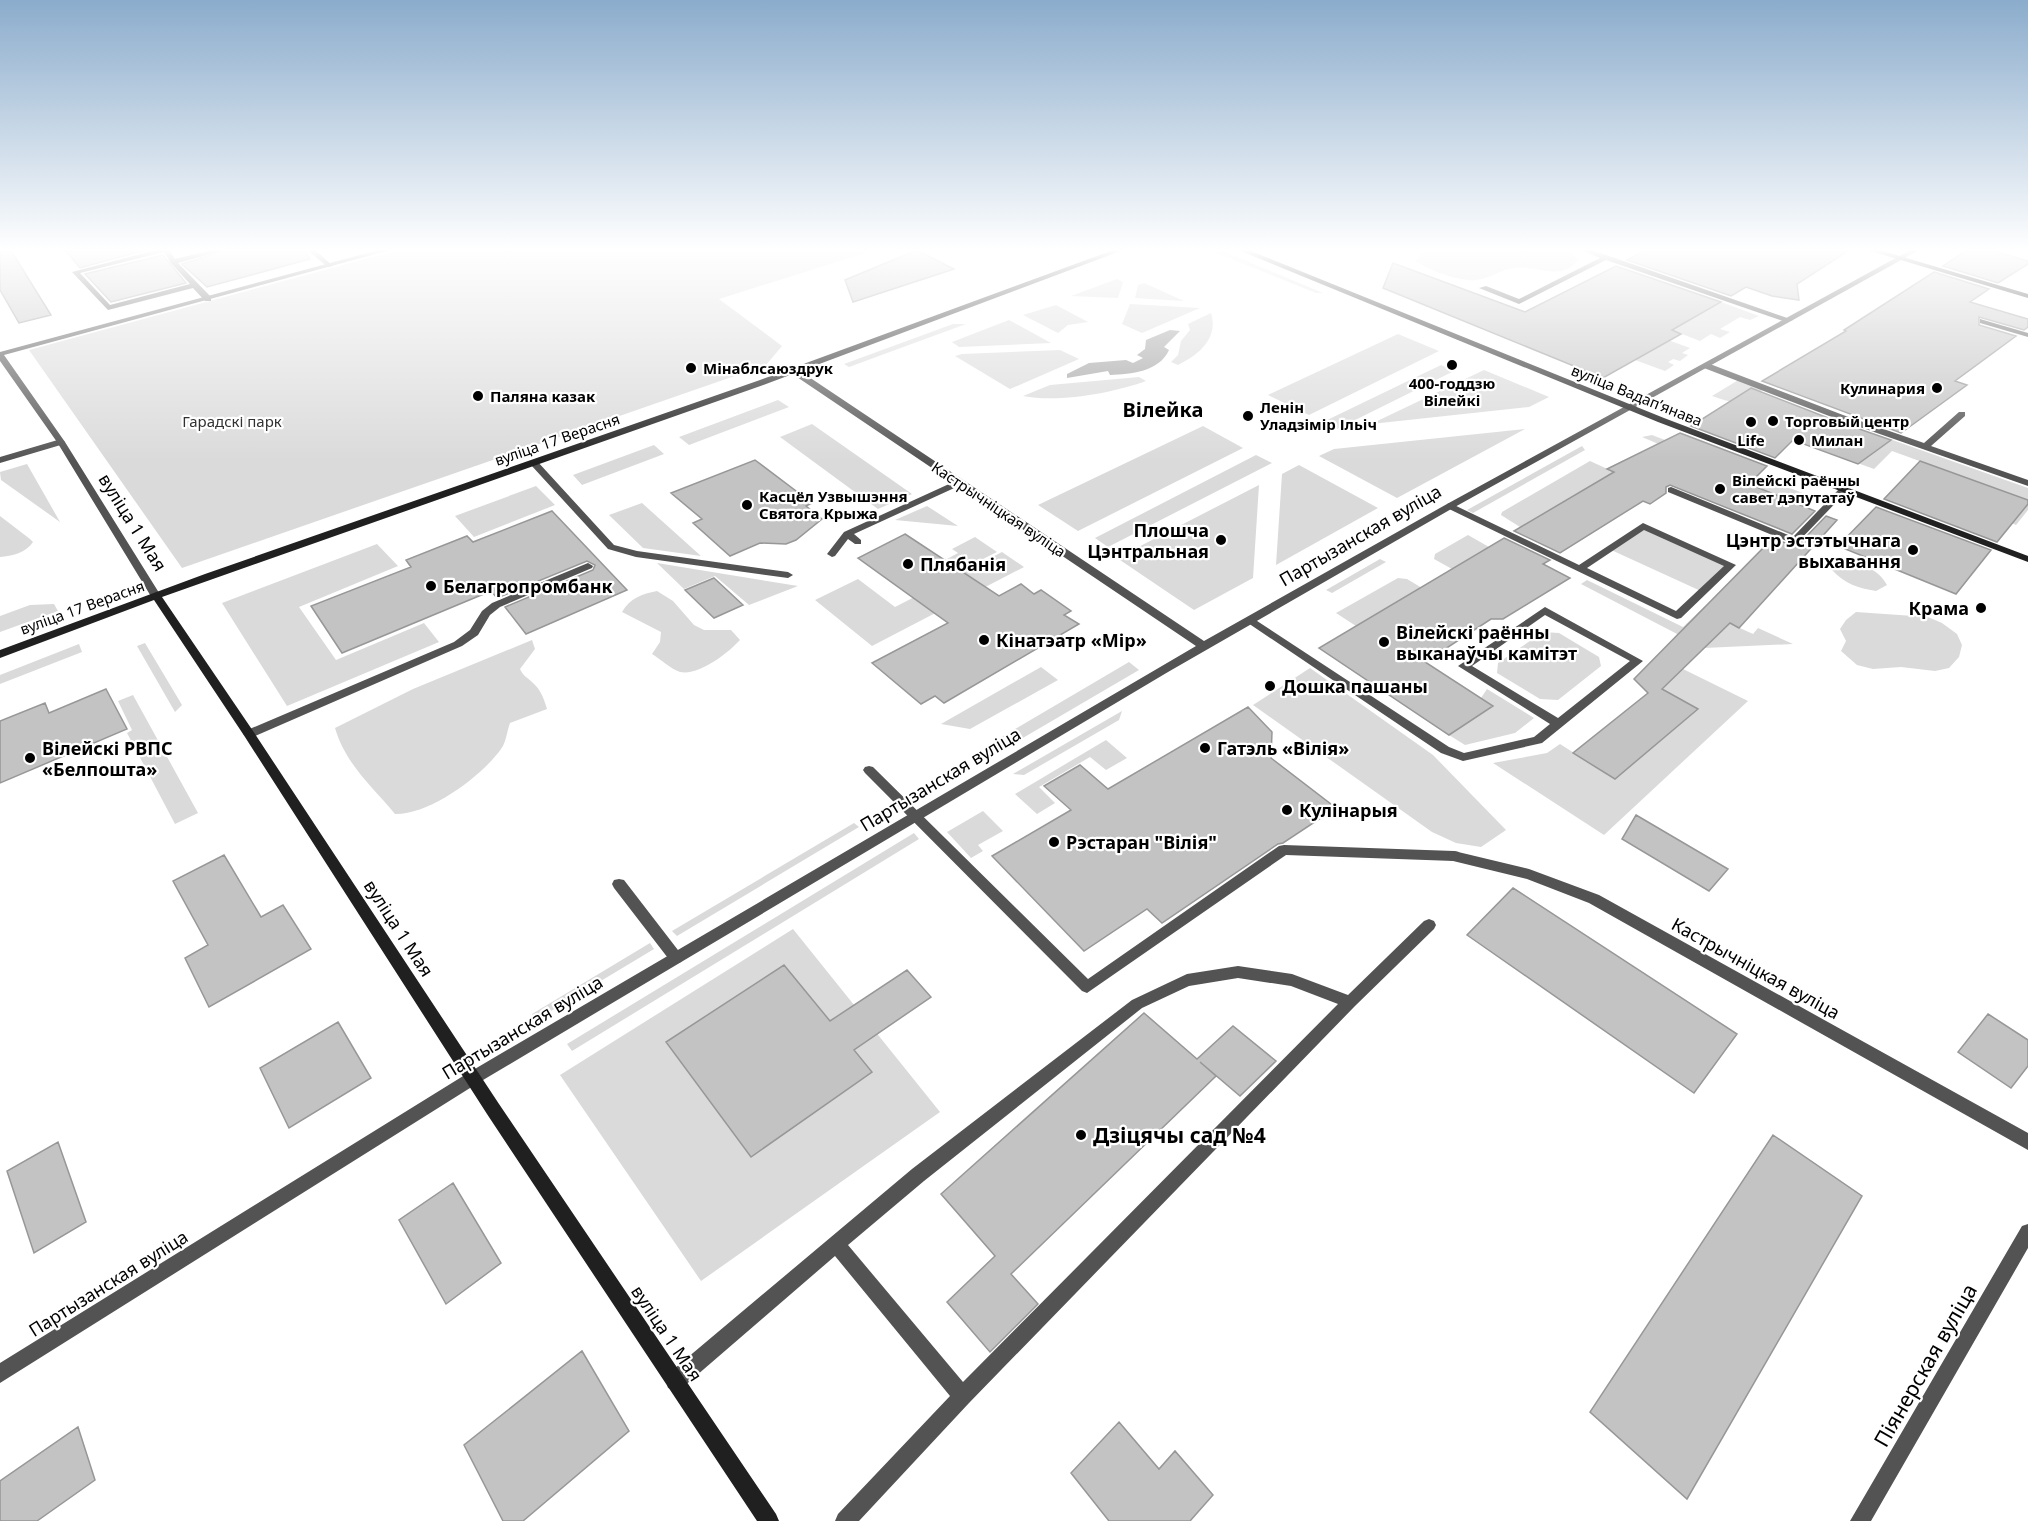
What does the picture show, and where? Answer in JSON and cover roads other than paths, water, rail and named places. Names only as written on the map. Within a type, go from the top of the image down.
[{"type":"street","points":[[0,354],[129,320]]},
{"type":"street","name":"вуліца 17 Верасня","points":[[0,654],[156,596],[930,320]]},
{"type":"street","name":"вуліца Вадапʼянава","points":[[1417,320],[1630,408],[2028,559]]},
{"type":"street","name":"Партызанская вуліца","points":[[0,1374],[473,1078],[917,816],[1450,506],[1789,320]]},
{"type":"street","points":[[1983,321],[2028,335]]},
{"type":"street","name":"вуліца 1 Мая","points":[[0,354],[61,442],[156,596],[249,734],[473,1078],[769,1521]]},
{"type":"street","points":[[1707,366],[2028,483]]},
{"type":"street","name":"Кастрычніцкая вуліца","points":[[794,370],[1204,647]]},
{"type":"street","points":[[1925,447],[1962,414]]},
{"type":"street","points":[[0,460],[61,442]]},
{"type":"street","points":[[534,463],[611,547],[636,554],[788,575]]},
{"type":"street","points":[[832,555],[847,534],[960,483]]},
{"type":"street","points":[[1671,490],[1794,541],[1843,490]]},
{"type":"street","points":[[1450,506],[1677,616],[1731,565],[1643,526],[1579,568]]},
{"type":"street","points":[[847,534],[858,542]]},
{"type":"street","points":[[249,734],[458,644],[478,628],[486,611],[588,566]]},
{"type":"street","points":[[1250,621],[1444,750],[1463,758],[1538,740],[1638,662],[1545,610],[1464,666],[1558,724]]},
{"type":"street","points":[[870,770],[917,816]]},
{"type":"street","name":"Кастрычніцкая вуліца","points":[[917,816],[1087,987],[1284,850],[1454,856],[1529,874],[1594,899],[2028,1142]]},
{"type":"street","points":[[619,884],[676,958]]},
{"type":"street","points":[[845,1521],[962,1396],[1350,1002],[1429,926]]},
{"type":"street","points":[[675,1381],[918,1175],[1137,1004],[1187,980],[1238,972],[1292,980],[1350,1002]]},
{"type":"street","name":"Піянерская вуліца","points":[[1860,1521],[2028,1232]]},
{"type":"street","points":[[837,1244],[962,1396]]},
{"type":"place","name":"400-годдзю Вілейкі","points":[[1452,365]]},
{"type":"place","name":"Мінаблсаюздрук","points":[[691,368]]},
{"type":"place","name":"Кулинария","points":[[1937,388]]},
{"type":"place","name":"Паляна казак","points":[[478,396]]},
{"type":"place","name":"Ленін Уладзімір Ільіч","points":[[1248,416]]},
{"type":"place","name":"Торговый центр","points":[[1773,421]]},
{"type":"place","name":"Life","points":[[1751,422]]},
{"type":"place","name":"Милан","points":[[1799,440]]},
{"type":"place","name":"Вілейскі раённы савет дэпутатаў","points":[[1720,489]]},
{"type":"place","name":"Касцёл Узвышэння Святога Крыжа","points":[[747,505]]},
{"type":"place","name":"Плошча Цэнтральная","points":[[1221,540]]},
{"type":"place","name":"Цэнтр эстэтычнага выхавання","points":[[1913,550]]},
{"type":"place","name":"Плябанія","points":[[908,564]]},
{"type":"place","name":"Белагропромбанк","points":[[431,586]]},
{"type":"place","name":"Крама","points":[[1981,608]]},
{"type":"place","name":"Кінатэатр «Мір»","points":[[984,640]]},
{"type":"place","name":"Вілейскі раённы выканаўчы камітэт","points":[[1384,642]]},
{"type":"place","name":"Дошка пашаны","points":[[1270,686]]},
{"type":"place","name":"Гатэль «Вілія»","points":[[1205,748]]},
{"type":"place","name":"Вілейскі РВПС «Белпошта»","points":[[30,758]]},
{"type":"place","name":"Кулінарыя","points":[[1287,810]]},
{"type":"place","name":"Рэстаран \"Вілія\"","points":[[1054,842]]},
{"type":"place","name":"Дзіцячы сад №4","points":[[1081,1135]]},
{"type":"district","name":"Вілейка","points":[[1163,409]]},
{"type":"park label","name":"Гарадскі парк","points":[[232,421]]}]
